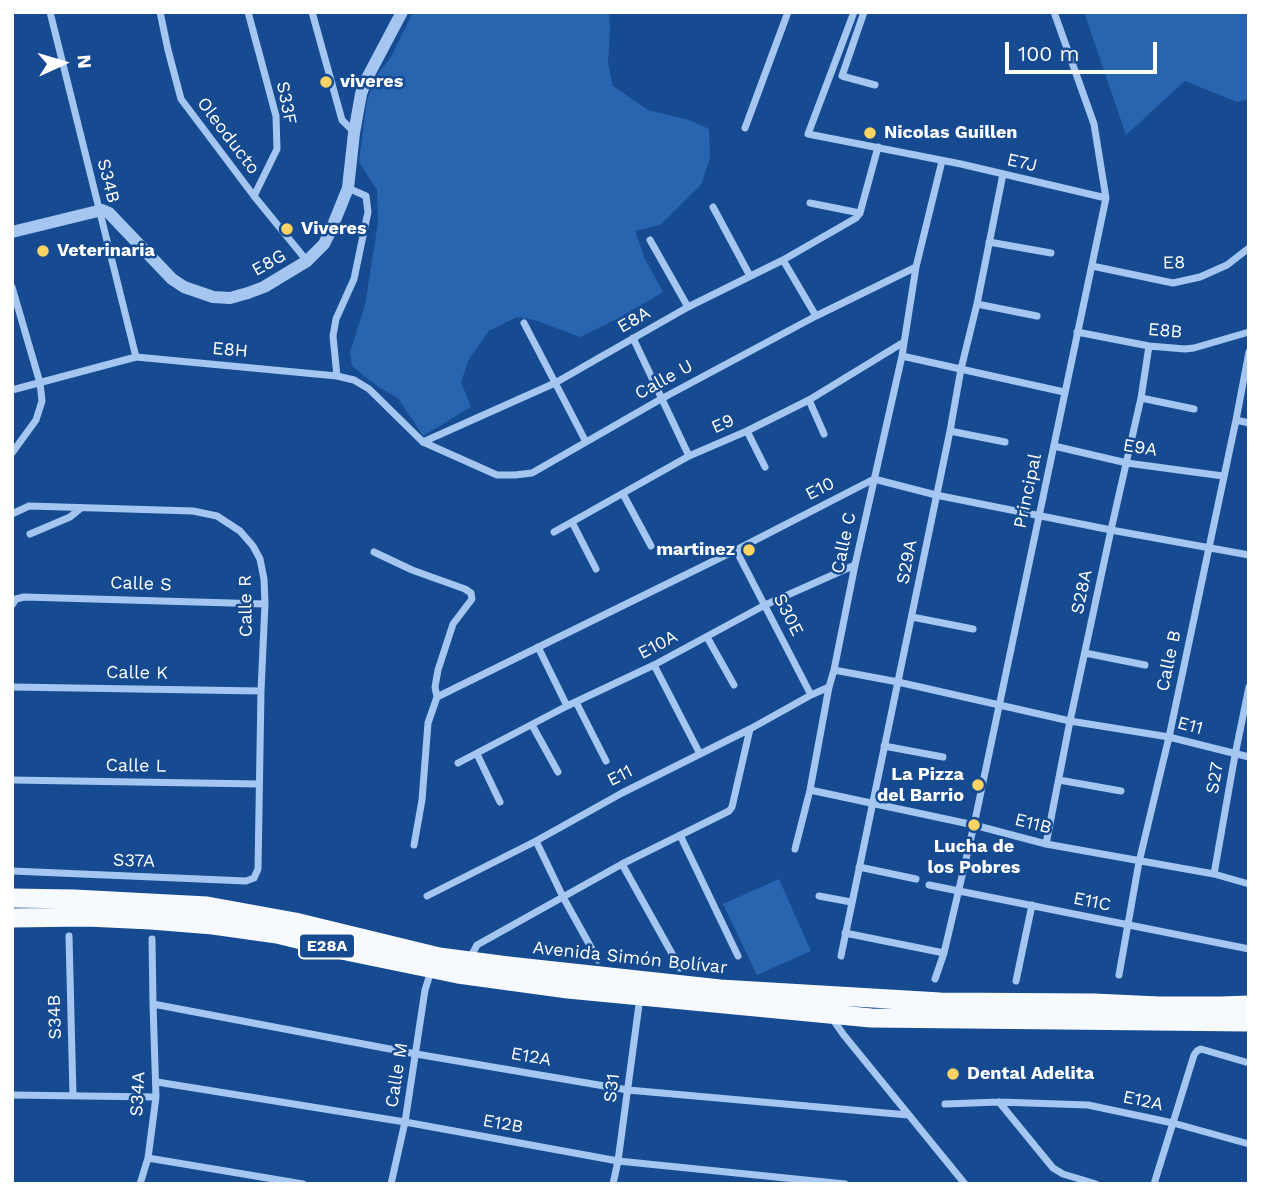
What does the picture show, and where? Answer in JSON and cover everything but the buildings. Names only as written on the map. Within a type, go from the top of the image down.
[{"type":"highway","name":"Avenida Simón Bolívar","points":[[12,898],[207,906],[351,934],[439,957],[720,989],[913,1001],[1249,1005]]},
{"type":"highway","name":"Avenida Simón Bolívar","points":[[12,918],[87,917],[214,925],[276,934],[431,970],[568,989],[828,1014],[884,1018],[1249,1022]]},
{"type":"highway","points":[[1197,1022],[1249,1035]]},
{"type":"street","name":"S34B","points":[[50,12],[136,357]]},
{"type":"street","name":"Oleoducto","points":[[160,12],[181,99],[307,261]]},
{"type":"street","name":"S33F","points":[[248,12],[276,116],[277,149],[254,196]]},
{"type":"street","points":[[312,12],[342,120],[354,133]]},
{"type":"street","name":"E8G","points":[[99,209],[109,213],[172,279],[196,292],[213,297],[230,298],[264,287],[307,261],[324,244],[348,188],[360,94],[402,12]]},
{"type":"street","points":[[745,128],[788,12]]},
{"type":"street","name":"E7J","points":[[854,12],[808,134],[1106,198]]},
{"type":"street","points":[[864,12],[842,76],[875,85]]},
{"type":"street","name":"Principal","points":[[935,979],[960,891],[1106,198],[1094,124],[1054,12]]},
{"type":"street","points":[[810,204],[858,215],[878,147]]},
{"type":"street","name":"Calle C","points":[[795,849],[810,790],[829,687],[902,356],[916,267],[942,161]]},
{"type":"street","name":"S29A","points":[[841,956],[1003,174]]},
{"type":"street","points":[[337,376],[332,336],[336,318],[354,279],[368,212],[366,197],[348,188]]},
{"type":"street","points":[[713,206],[751,276]]},
{"type":"street","points":[[12,232],[99,209]]},
{"type":"street","name":"E8A","points":[[424,442],[555,383],[688,307],[783,260],[858,215]]},
{"type":"street","points":[[650,240],[688,307]]},
{"type":"street","points":[[989,242],[1051,253]]},
{"type":"street","name":"E8","points":[[1092,266],[1172,283],[1200,277],[1227,265],[1249,248]]},
{"type":"street","points":[[783,260],[816,316]]},
{"type":"street","name":"Calle U","points":[[424,442],[497,475],[533,472],[661,399],[816,316],[916,267]]},
{"type":"street","points":[[12,287],[40,383],[42,401],[36,420],[12,453]]},
{"type":"street","points":[[977,304],[1037,316]]},
{"type":"street","points":[[524,323],[586,442]]},
{"type":"street","name":"E8B","points":[[1077,332],[1149,346],[1194,348],[1249,332]]},
{"type":"street","points":[[633,338],[689,456]]},
{"type":"street","name":"E9","points":[[554,532],[689,456],[809,400],[904,342]]},
{"type":"street","name":"S28A","points":[[1046,844],[1111,530],[1142,398],[1149,346]]},
{"type":"street","name":"Calle B","points":[[1119,975],[1139,862],[1169,737],[1249,352]]},
{"type":"street","points":[[902,356],[1064,392]]},
{"type":"street","name":"E8H","points":[[12,390],[136,357],[337,376],[354,380],[369,389],[424,442]]},
{"type":"street","points":[[1142,398],[1194,409]]},
{"type":"street","points":[[809,400],[824,434]]},
{"type":"street","points":[[1236,420],[1249,423]]},
{"type":"street","points":[[747,431],[765,467]]},
{"type":"street","points":[[950,431],[1005,442]]},
{"type":"street","name":"E9A","points":[[1054,446],[1127,463],[1223,476]]},
{"type":"street","points":[[874,479],[936,495],[1249,555]]},
{"type":"street","name":"E10","points":[[436,697],[874,479]]},
{"type":"street","points":[[624,494],[651,546]]},
{"type":"street","name":"Calle R","points":[[12,514],[29,506],[193,511],[217,516],[240,531],[253,546],[260,559],[265,604],[258,869],[254,878]]},
{"type":"street","points":[[30,534],[70,517],[81,508]]},
{"type":"street","points":[[572,522],[596,569]]},
{"type":"street","name":"S30E","points":[[736,550],[811,695]]},
{"type":"street","points":[[374,552],[412,570],[465,589],[471,593],[472,599],[453,624],[438,670],[436,697],[428,723],[422,800],[414,845]]},
{"type":"street","name":"E10A","points":[[458,763],[567,706],[654,665],[765,605],[855,565]]},
{"type":"street","name":"Calle S","points":[[14,602],[24,597],[265,604]]},
{"type":"street","points":[[912,617],[974,629]]},
{"type":"street","points":[[707,637],[734,685]]},
{"type":"street","points":[[538,647],[567,706]]},
{"type":"street","points":[[1085,653],[1145,664]]},
{"type":"street","points":[[654,665],[700,754]]},
{"type":"street","name":"E11","points":[[834,670],[1070,721],[1169,737],[1249,757]]},
{"type":"street","name":"Calle K","points":[[12,687],[261,691]]},
{"type":"street","name":"E11","points":[[427,897],[829,687]]},
{"type":"street","name":"S27","points":[[1214,874],[1249,687]]},
{"type":"street","points":[[576,702],[606,761]]},
{"type":"street","points":[[532,725],[558,772]]},
{"type":"street","points":[[469,961],[477,945],[622,863],[729,811],[750,729]]},
{"type":"street","points":[[884,746],[943,757]]},
{"type":"street","points":[[477,754],[500,802]]},
{"type":"street","name":"Calle L","points":[[12,780],[259,784]]},
{"type":"street","points":[[1059,780],[1121,791]]},
{"type":"street","name":"E11B","points":[[810,790],[974,825],[1046,844],[1214,874],[1249,884]]},
{"type":"street","points":[[680,835],[738,956]]},
{"type":"street","points":[[536,841],[598,960]]},
{"type":"street","points":[[622,863],[680,968]]},
{"type":"street","points":[[859,867],[916,879]]},
{"type":"street","name":"S37A","points":[[12,871],[246,881],[254,878]]},
{"type":"street","name":"E11C","points":[[929,885],[1249,949]]},
{"type":"street","points":[[819,896],[851,902]]},
{"type":"street","points":[[1016,981],[1032,905]]},
{"type":"street","points":[[845,933],[944,953]]},
{"type":"street","name":"S34B","points":[[69,936],[73,1096]]},
{"type":"street","name":"S34A","points":[[140,1184],[148,1158],[157,1082],[152,939]]},
{"type":"street","name":"Calle M","points":[[391,1184],[405,1122],[425,989],[431,970]]},
{"type":"street","name":"S31","points":[[613,1184],[640,996]]},
{"type":"street","name":"E12A","points":[[153,1004],[416,1054],[628,1090],[908,1115]]},
{"type":"street","points":[[828,1014],[965,1184]]},
{"type":"street","points":[[1154,1184],[1197,1051],[1201,1049],[1249,1063]]},
{"type":"street","name":"E12B","points":[[157,1082],[405,1122],[618,1161],[845,1184]]},
{"type":"street","points":[[12,1095],[156,1097]]},
{"type":"street","points":[[999,1102],[1053,1168],[1063,1174],[1096,1184]]},
{"type":"street","name":"E12A","points":[[945,1104],[999,1102],[1088,1105],[1173,1123],[1249,1144]]},
{"type":"street","points":[[148,1158],[303,1184]]},
{"type":"shaded area","points":[[413,12],[609,12],[608,62],[613,86],[648,110],[689,120],[709,129],[710,158],[701,185],[660,225],[635,231],[645,259],[663,292],[580,337],[535,320],[517,317],[489,331],[469,359],[461,382],[471,407],[423,436],[398,398],[377,386],[352,366],[350,352],[365,305],[378,223],[377,190],[359,162],[367,100],[377,75],[391,57]]},
{"type":"shaded area","points":[[1084,12],[1249,12],[1249,99],[1237,102],[1185,81],[1126,135]]},
{"type":"shaded area","points":[[779,879],[811,951],[757,975],[723,904]]},
{"type":"place","name":"viveres","points":[[326,82]]},
{"type":"place","name":"Nicolas Guillen","points":[[870,133]]},
{"type":"place","name":"Viveres","points":[[287,229]]},
{"type":"place","name":"Veterinaria","points":[[43,251]]},
{"type":"place","name":"martinez","points":[[749,550]]},
{"type":"place","name":"La Pizza del Barrio","points":[[978,785]]},
{"type":"place","name":"Lucha de los Pobres","points":[[974,825]]},
{"type":"place","name":"Dental Adelita","points":[[953,1074]]}]
